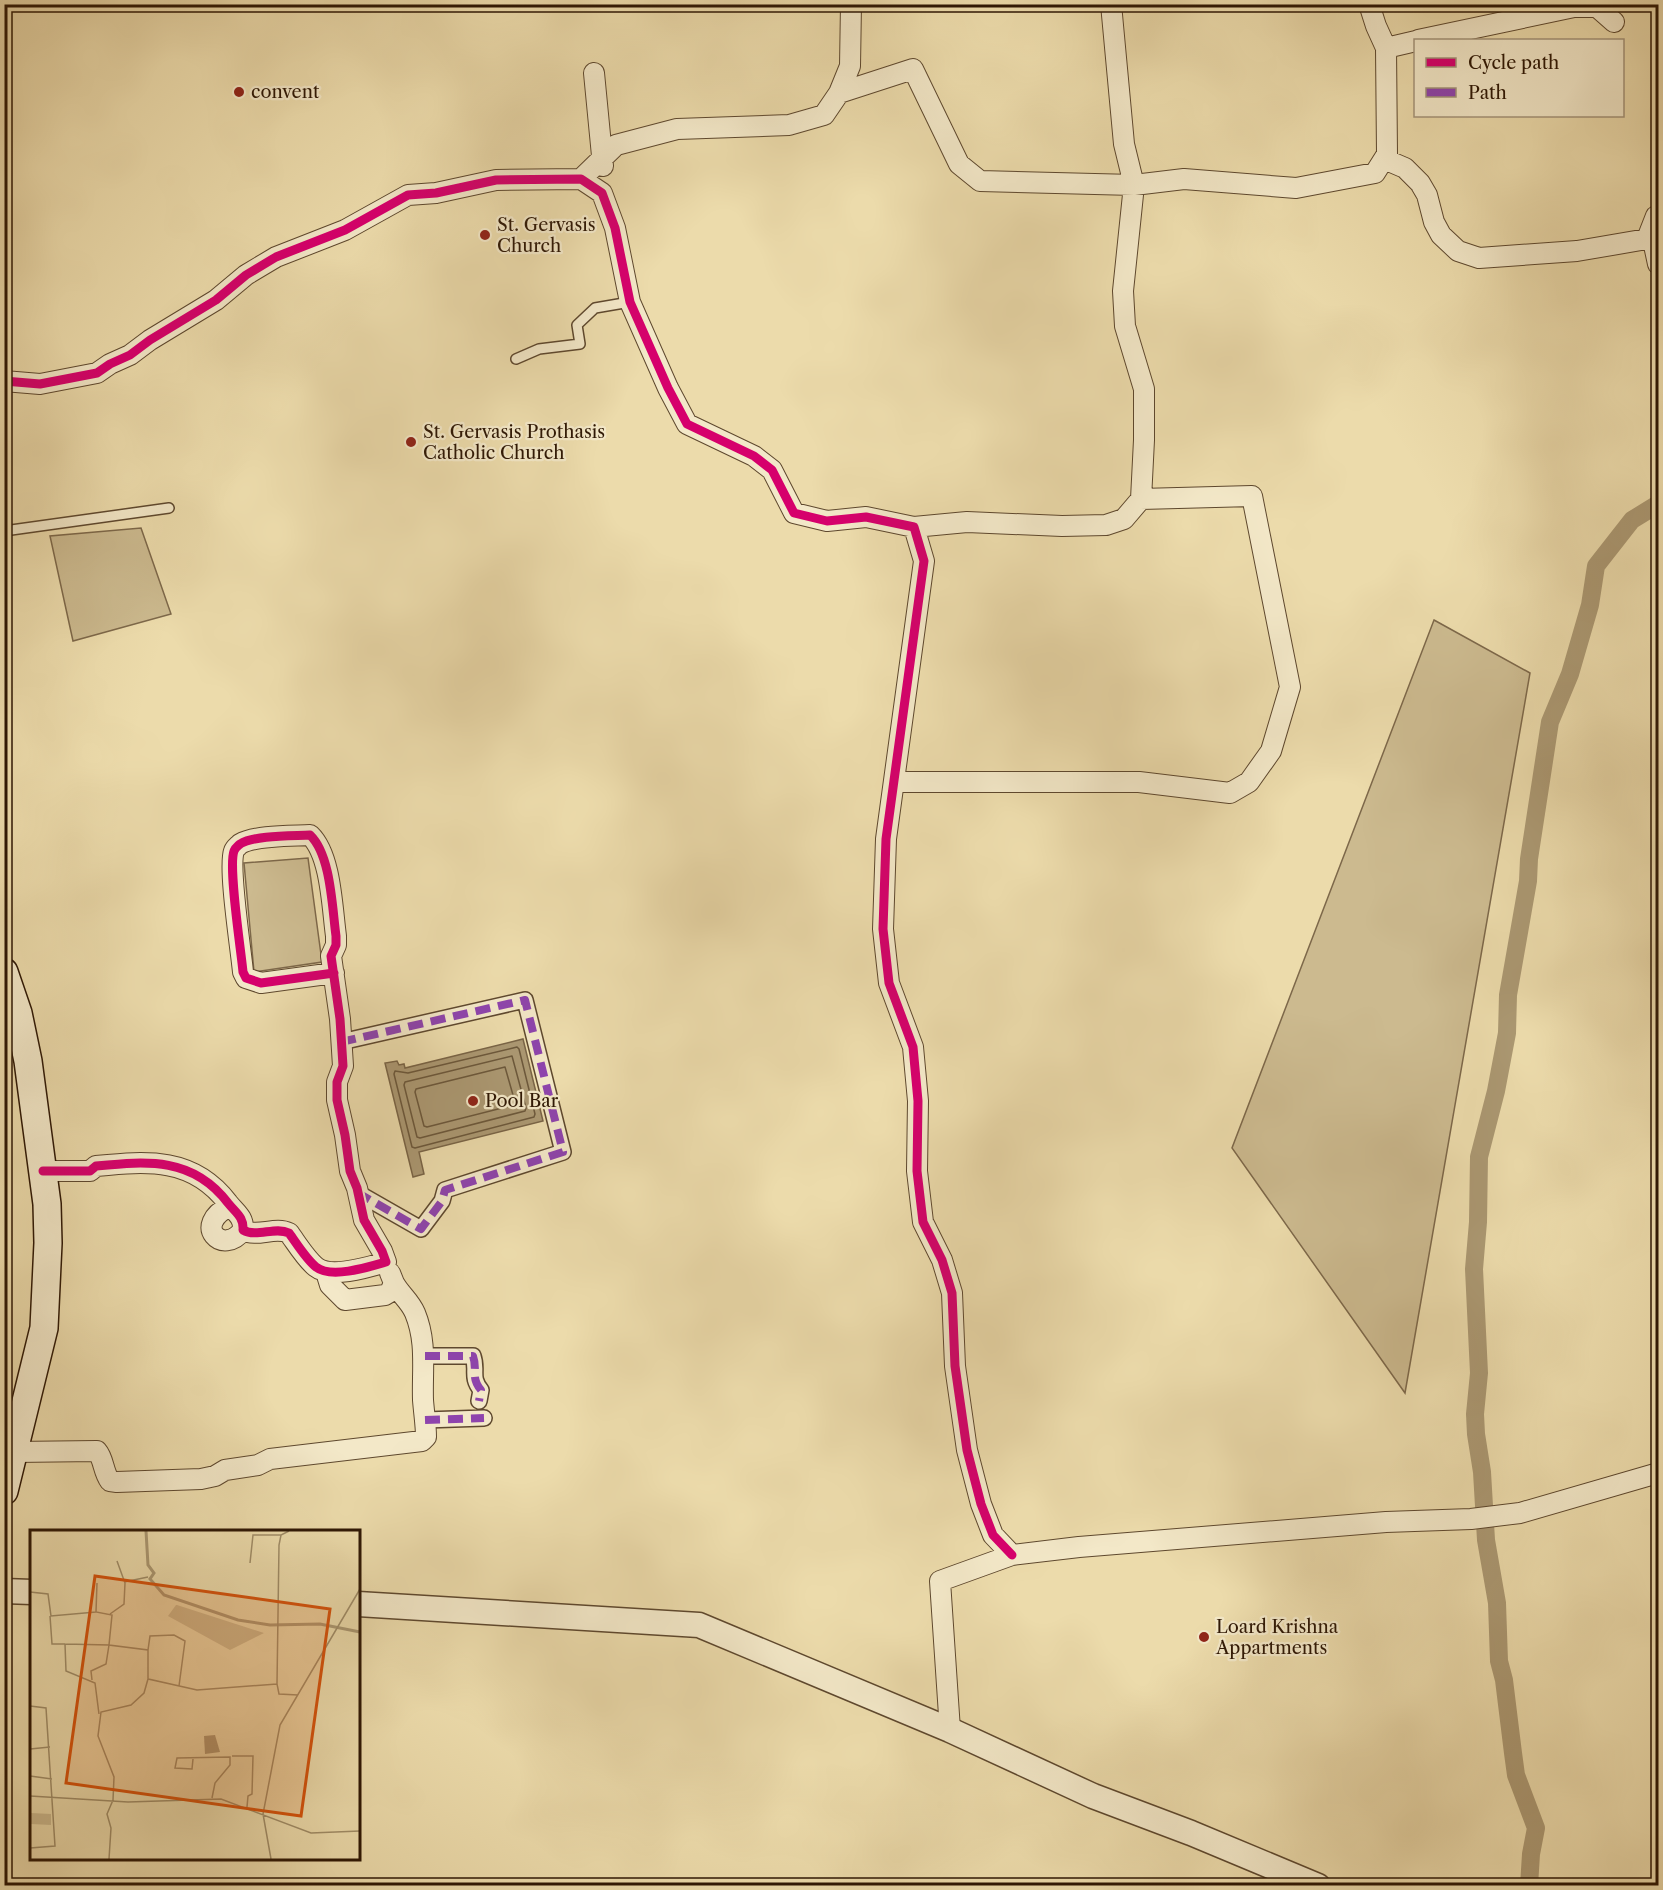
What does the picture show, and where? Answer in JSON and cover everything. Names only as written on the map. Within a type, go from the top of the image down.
[{"type":"main road","points":[[4,972],[18,1013],[28,1061],[47,1204],[48,1243],[44,1328],[4,1491]]},
{"type":"street","points":[[581,179],[616,146],[677,129],[789,125],[824,115],[839,93],[850,66],[851,4]]},
{"type":"street","points":[[594,73],[603,158],[602,193],[615,228],[630,302],[687,424],[754,456],[772,470],[794,513],[827,521],[866,518],[914,527],[967,522],[1062,526],[1106,525],[1124,519],[1142,499],[1144,440],[1144,389],[1125,326],[1123,291],[1134,185],[1124,144],[1111,4]]},
{"type":"street","points":[[839,93],[913,69],[959,164],[980,181],[1134,185],[1184,179],[1296,188],[1375,173],[1387,154],[1386,48],[1369,4]]},
{"type":"street","points":[[1426,39],[1574,7],[1597,7],[1614,22]]},
{"type":"street","points":[[1386,48],[1414,42]]},
{"type":"street","points":[[1384,159],[1405,168],[1420,183],[1427,195],[1434,222],[1441,235],[1458,251],[1479,258],[1577,251],[1647,238],[1655,223]]},
{"type":"street","points":[[4,381],[40,384],[97,373],[130,355],[150,340],[216,300],[246,275],[276,257],[345,230],[408,195],[436,193],[496,180],[581,179],[602,193]]},
{"type":"street","points":[[1655,223],[1659,264]]},
{"type":"street","points":[[895,782],[1139,782],[1230,793],[1249,782],[1271,751],[1290,687],[1252,496],[1142,499]]},
{"type":"street","points":[[914,527],[924,561],[886,839],[883,929],[888,982],[914,1047],[918,1101],[917,1171],[923,1222],[942,1260],[952,1293],[955,1366],[967,1450],[981,1504],[993,1535],[1012,1554]]},
{"type":"street","points":[[14,1452],[97,1450],[110,1481],[201,1479],[215,1476],[225,1470],[258,1465],[270,1459],[423,1441],[426,1437],[423,1378],[425,1356],[421,1332],[409,1301],[394,1283],[382,1251],[364,1220],[350,1171],[336,1092],[343,1066],[341,1042],[331,956],[336,945],[336,936],[323,855],[310,835],[263,839],[240,844],[235,848],[233,857],[234,881],[243,972],[246,978],[261,983],[333,974]]},
{"type":"street","points":[[341,1042],[525,1000],[563,1152],[445,1190],[442,1201],[422,1229],[358,1193]]},
{"type":"street","points":[[43,1171],[90,1171],[96,1166],[146,1162],[166,1164],[192,1173],[214,1186],[242,1218],[243,1230],[236,1239],[221,1240],[214,1237],[210,1227],[215,1215],[230,1206]]},
{"type":"street","points":[[243,1230],[249,1234],[283,1230],[289,1233],[316,1267],[326,1272],[347,1271],[386,1263]]},
{"type":"street","points":[[326,1272],[330,1286],[345,1300],[385,1295],[390,1292],[394,1283]]},
{"type":"street","points":[[425,1356],[473,1356],[476,1365],[474,1381],[481,1390],[479,1401]]},
{"type":"street","points":[[425,1420],[484,1418]]},
{"type":"street","points":[[950,1730],[940,1581],[1012,1554],[1375,1523],[1508,1515],[1659,1473]]},
{"type":"street","points":[[4,1591],[30,1592]]},
{"type":"street","points":[[360,1604],[699,1625],[950,1730],[1093,1796],[1191,1833],[1318,1886]]},
{"type":"lane","points":[[516,359],[539,349],[580,344],[577,325],[595,308],[630,302]]},
{"type":"lane","points":[[4,531],[169,508]]},
{"type":"shaded area","points":[[141,528],[171,614],[73,641],[50,536]]},
{"type":"shaded area","points":[[1434,620],[1530,673],[1405,1393],[1232,1148]]},
{"type":"shaded area","points":[[308,858],[322,962],[254,972],[244,863]]},
{"type":"water","points":[[523,1039],[543,1121],[419,1152],[424,1174],[413,1177],[385,1063],[397,1061],[399,1065],[404,1064],[405,1068]]},
{"type":"waterway","points":[[1529,1886],[1531,1854],[1536,1828],[1516,1775],[1504,1680],[1499,1661],[1497,1603],[1486,1540],[1482,1472],[1476,1434],[1475,1414],[1479,1373],[1474,1269],[1478,1222],[1479,1157],[1496,1091],[1507,1033],[1508,995],[1528,881],[1529,859],[1550,722],[1570,674],[1590,605],[1596,566],[1632,520],[1658,504]]},
{"type":"marked path","points":[[341,1042],[525,1000],[563,1152],[445,1190],[442,1201],[421,1229],[358,1193]]},
{"type":"marked path","points":[[425,1356],[473,1356],[475,1377],[481,1390],[479,1401]]},
{"type":"marked path","points":[[425,1420],[484,1418]]},
{"type":"cycle path","points":[[4,381],[40,384],[97,373],[130,355],[150,340],[216,300],[246,275],[276,257],[345,230],[408,195],[436,193],[496,180],[581,179],[602,193],[615,228],[630,302],[668,388],[687,424],[754,456],[772,470],[794,513],[827,521],[866,517],[914,527],[924,561],[886,839],[883,929],[889,983],[913,1047],[918,1101],[917,1171],[923,1222],[942,1260],[952,1293],[955,1366],[967,1450],[981,1504],[993,1535],[1012,1555]]},
{"type":"cycle path","points":[[43,1171],[90,1171],[96,1166],[134,1163],[168,1165],[200,1177],[214,1188],[239,1215],[243,1230],[254,1233],[278,1231],[289,1233],[316,1267],[331,1272],[340,1272],[386,1262],[364,1220],[357,1188],[350,1171],[337,1100],[337,1082],[343,1066],[340,1019],[331,956],[336,945],[336,936],[329,882],[322,855],[310,835],[264,837],[240,844],[234,851],[233,874],[243,972],[246,978],[261,983],[334,973]]},
{"type":"place","name":"convent","points":[[239,92]]},
{"type":"place","name":"St. Gervasis Church","points":[[485,235]]},
{"type":"place","name":"St. Gervasis Prothasis Catholic Church","points":[[411,442]]},
{"type":"place","name":"Pool Bar","points":[[473,1101]]},
{"type":"place","name":"Loard Krishna Appartments","points":[[1204,1637]]}]
